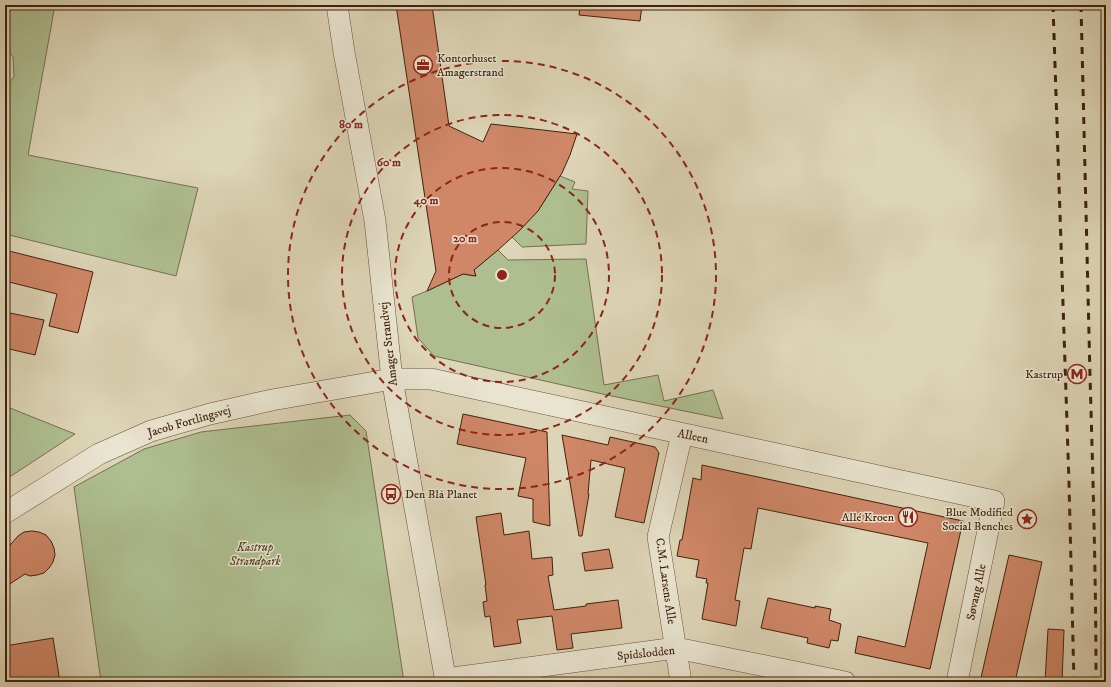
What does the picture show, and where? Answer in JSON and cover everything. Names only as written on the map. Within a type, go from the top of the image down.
[{"type":"street","name":"Amager Strandvej","points":[[337,5],[374,221],[392,378],[446,680]]},
{"type":"street","name":"Alleen","points":[[392,378],[431,379],[994,501]]},
{"type":"street","name":"Jacob Fortlingsvej","points":[[5,513],[99,454],[151,431],[210,414],[272,400],[392,378]]},
{"type":"street","name":"C.M. Larsens Alle","points":[[682,434],[658,537],[682,682]]},
{"type":"street","name":"Søvang Alle","points":[[957,682],[994,501]]},
{"type":"street","name":"Spidslodden","points":[[446,680],[676,648],[844,682]]},
{"type":"green space","points":[[5,5],[55,5],[28,155],[198,188],[176,276],[5,234],[5,124],[8,112],[5,111],[5,87],[14,77],[13,57],[5,45]]},
{"type":"green space","points":[[560,176],[575,182],[572,189],[588,191],[586,244],[522,247],[512,237],[538,211]]},
{"type":"green space","points":[[498,250],[508,260],[586,259],[604,385],[658,375],[664,401],[713,390],[723,419],[607,395],[434,356],[418,338],[412,297],[463,274],[475,276],[474,268]]},
{"type":"green space","points":[[5,406],[75,434],[5,480]]},
{"type":"green space","name":"Kastrup Strandpark","points":[[350,415],[366,431],[404,682],[101,682],[74,487],[144,449],[201,432]]},
{"type":"building","points":[[396,5],[432,5],[449,126],[483,142],[491,124],[577,134],[562,173],[538,211],[520,230],[474,270],[476,276],[463,274],[427,291],[436,271]]},
{"type":"building","points":[[580,5],[642,5],[640,21],[579,15]]},
{"type":"building","points":[[5,250],[93,272],[78,333],[49,326],[57,294],[5,281]]},
{"type":"building","points":[[5,312],[44,320],[35,355],[5,348]]},
{"type":"building","points":[[463,414],[547,432],[550,526],[533,522],[533,499],[518,496],[526,458],[457,444]]},
{"type":"building","points":[[562,435],[608,445],[610,437],[655,447],[659,453],[644,523],[615,517],[625,468],[591,460],[589,494],[582,536],[579,536]]},
{"type":"building","points":[[702,465],[963,521],[930,669],[855,653],[858,636],[905,647],[928,543],[758,508],[751,549],[744,548],[735,600],[740,601],[736,626],[702,619],[708,583],[706,583],[707,579],[696,577],[699,560],[677,556],[680,540],[682,540],[693,478],[701,480]]},
{"type":"building","points":[[501,513],[504,535],[529,531],[532,559],[552,557],[553,575],[548,576],[554,610],[618,600],[622,628],[571,634],[573,648],[557,650],[552,616],[517,620],[521,643],[494,647],[490,616],[485,617],[483,602],[487,601],[486,585],[476,517]]},
{"type":"building","points":[[32,531],[46,535],[51,541],[55,555],[53,562],[44,573],[30,576],[25,574],[5,587],[5,551],[18,536],[24,532]]},
{"type":"building","points":[[609,549],[613,568],[585,571],[582,553]]},
{"type":"building","points":[[1009,555],[1042,562],[1015,682],[980,682]]},
{"type":"building","points":[[768,598],[815,608],[815,606],[831,609],[829,620],[841,624],[838,641],[831,640],[829,648],[807,643],[808,638],[761,628]]},
{"type":"building","points":[[1048,629],[1064,630],[1062,682],[1045,682]]},
{"type":"building","points":[[53,638],[60,682],[5,682],[5,646]]},
{"type":"railway","points":[[1053,5],[1074,682]]},
{"type":"railway","points":[[1081,5],[1094,529],[1096,682]]},
{"type":"place","name":"Kontorhuset Amagerstrand","points":[[423,65]]},
{"type":"place","name":"Kastrup","points":[[1077,374]]},
{"type":"place","name":"Den Blå Planet","points":[[391,494]]},
{"type":"place","name":"Allé Kroen","points":[[908,517]]},
{"type":"place","name":"Blue Modified Social Benches","points":[[1027,519]]}]
